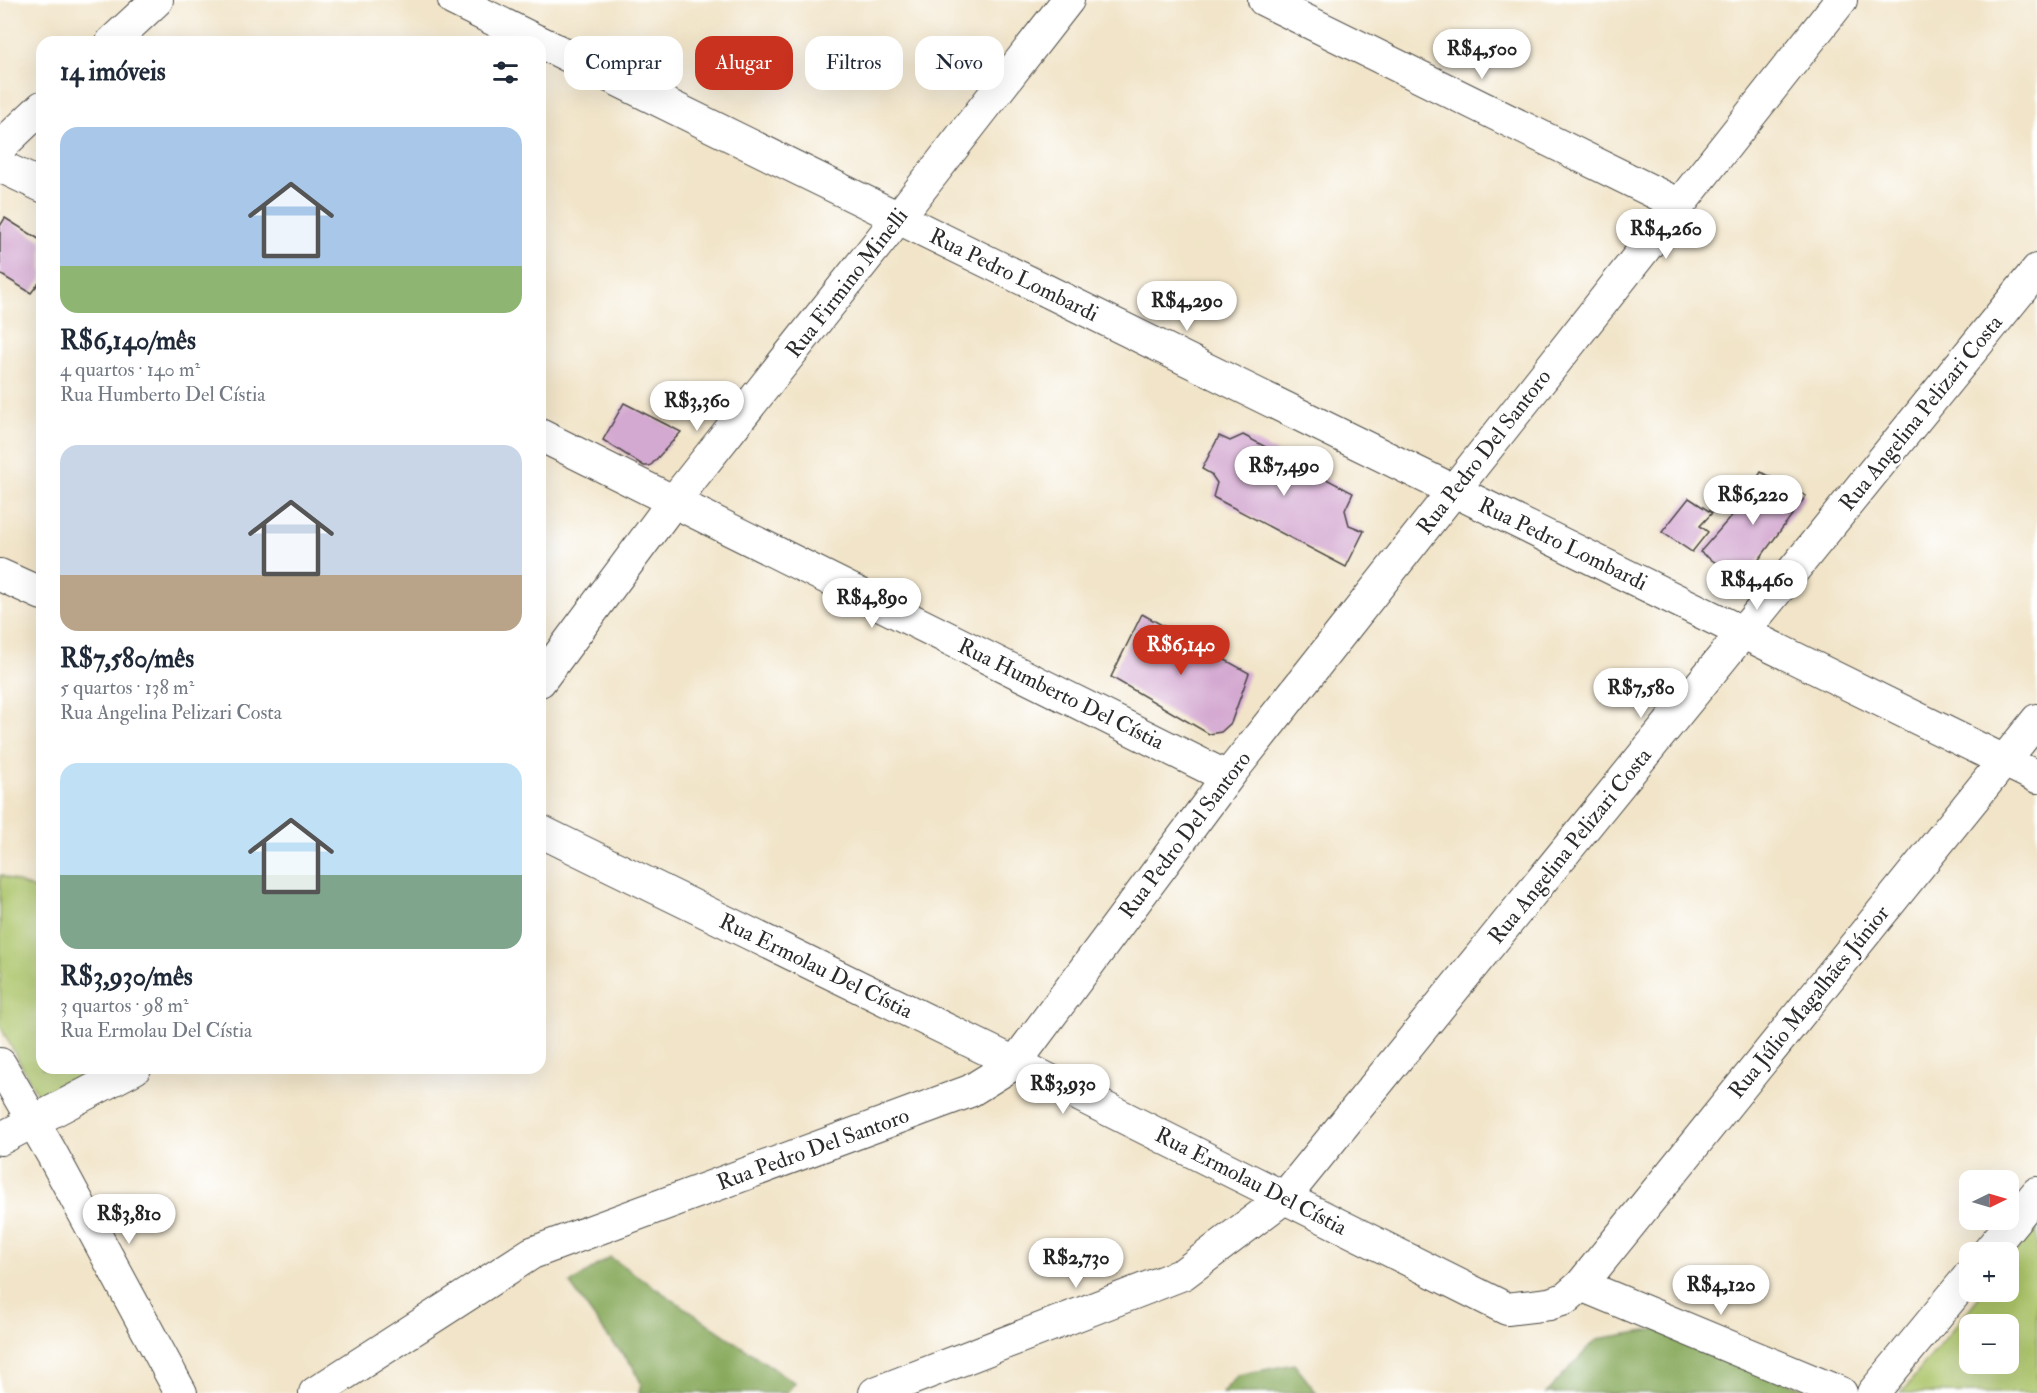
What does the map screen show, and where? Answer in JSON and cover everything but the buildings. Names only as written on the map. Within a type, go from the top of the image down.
[{"type":"street","points":[[118,36],[157,0]]},
{"type":"street","name":"Rua Pedro Lombardi","points":[[454,0],[528,36]]},
{"type":"street","name":"Rua Firmino Minelli","points":[[546,673],[673,502],[1068,0]]},
{"type":"street","points":[[1264,0],[1678,204]]},
{"type":"street","name":"Rua Pedro Del Santoro","points":[[315,1393],[532,1253],[970,1091],[1016,1063],[1227,777],[1841,0]]},
{"type":"street","name":"Rua Pedro Lombardi","points":[[546,45],[2037,777]]},
{"type":"street","points":[[0,147],[36,113]]},
{"type":"street","points":[[0,166],[36,183]]},
{"type":"street","name":"Rua Angelina Pelizari Costa","points":[[875,1393],[1183,1274],[1284,1198],[2037,270]]},
{"type":"street","name":"Rua Humberto Del Cístia","points":[[546,438],[1227,777]]},
{"type":"street","points":[[0,574],[36,591]]},
{"type":"street","name":"Rua Júlio Magalhães Júnior","points":[[1581,1284],[2037,720]]},
{"type":"street","name":"Rua Ermolau Del Cístia","points":[[546,834],[1016,1063],[1507,1308],[1557,1302],[1565,1299],[1581,1284]]},
{"type":"street","points":[[0,1064],[182,1393]]},
{"type":"street","points":[[0,1139],[123,1074]]},
{"type":"street","points":[[1996,1242],[2037,1192]]},
{"type":"street","points":[[1581,1284],[1841,1393]]},
{"type":"street","points":[[1873,1393],[1959,1288]]},
{"type":"green space","points":[[0,875],[36,890],[36,1074],[90,1074],[41,1101],[0,1026]]},
{"type":"green space","points":[[2037,1225],[2037,1393],[1901,1393],[1959,1322],[1959,1374],[2019,1374],[2019,1314],[1965,1314],[1975,1302],[2019,1302],[2019,1248]]},
{"type":"green space","points":[[610,1257],[795,1383],[786,1393],[639,1393],[641,1383],[632,1365],[608,1337],[570,1284]]},
{"type":"green space","points":[[1658,1329],[1814,1393],[1546,1393],[1597,1339]]},
{"type":"green space","points":[[1294,1364],[1317,1393],[1222,1393],[1238,1375]]}]
